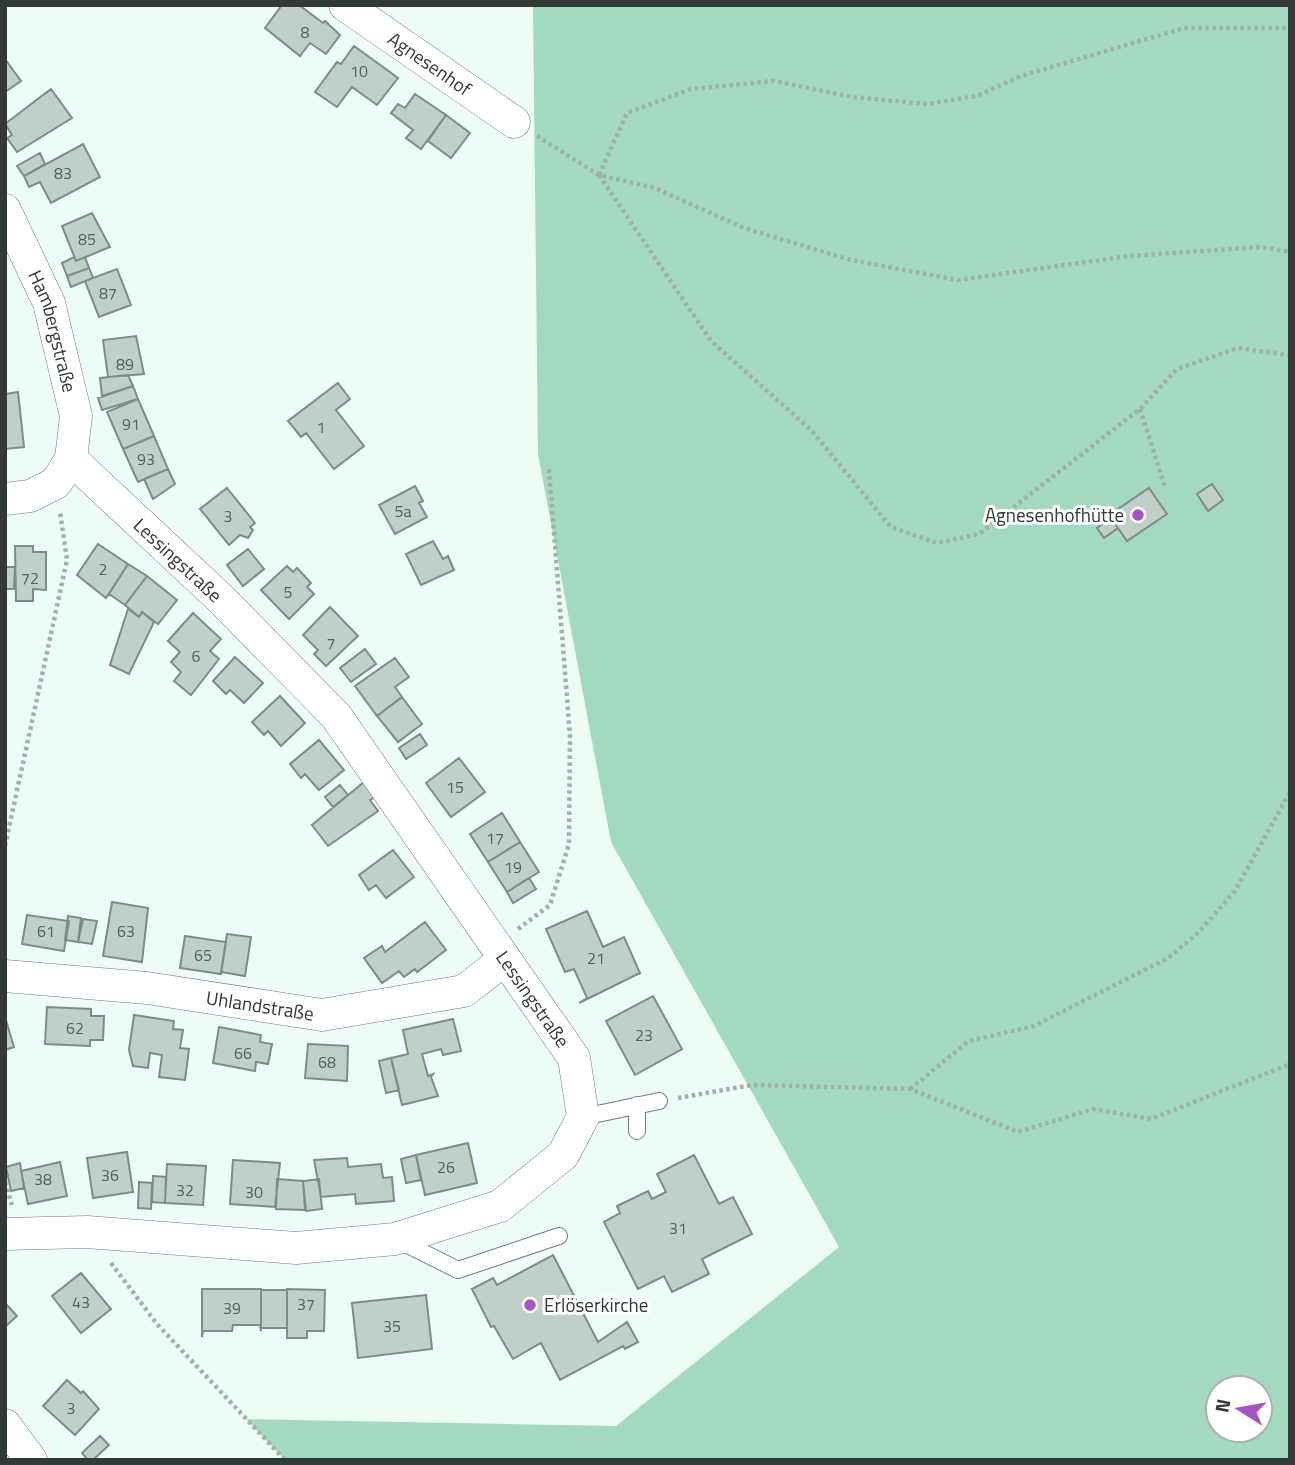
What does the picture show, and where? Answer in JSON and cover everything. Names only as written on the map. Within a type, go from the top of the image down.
[{"type":"street","name":"Agnesenhof","points":[[345,5],[514,122]]},
{"type":"street","name":"Hambergstraße","points":[[5,210],[49,303],[76,416],[63,471]]},
{"type":"street","points":[[5,499],[30,496],[63,471]]},
{"type":"street","name":"Lessingstraße","points":[[63,471],[220,599],[336,716],[574,1058],[583,1116]]},
{"type":"street","name":"Uhlandstraße","points":[[5,976],[147,988],[322,1015],[464,991],[499,953]]},
{"type":"street","points":[[5,1234],[87,1231],[296,1248],[395,1239],[500,1206],[563,1155],[583,1116]]},
{"type":"street","points":[[5,1425],[31,1460]]},
{"type":"lane","points":[[583,1116],[660,1101]]},
{"type":"lane","points":[[637,1105],[637,1131]]},
{"type":"lane","points":[[395,1239],[458,1270],[559,1236]]},
{"type":"path","points":[[599,175],[627,113],[691,89],[774,81],[852,97],[928,104],[977,96],[1021,76],[1184,28],[1290,28]]},
{"type":"path","points":[[514,122],[599,175],[655,188],[744,228],[850,260],[958,280],[1129,256],[1261,247],[1290,252]]},
{"type":"path","points":[[599,175],[711,341],[811,430],[891,527],[937,543],[979,534],[1140,409],[1177,369],[1238,348],[1290,355]]},
{"type":"path","points":[[1140,409],[1166,488]]},
{"type":"path","points":[[499,953],[550,905],[569,844],[570,736],[550,470]]},
{"type":"path","points":[[5,846],[67,561],[63,471]]},
{"type":"path","points":[[910,1089],[968,1041],[1034,1026],[1168,958],[1199,932],[1235,891],[1290,792]]},
{"type":"path","points":[[660,1101],[752,1085],[910,1089],[1018,1132],[1093,1109],[1151,1119],[1290,1064]]},
{"type":"path","points":[[87,1231],[157,1324],[285,1460]]},
{"type":"green space","points":[[533,5],[1290,5],[1290,1460],[285,1460],[246,1419],[616,1426],[839,1247],[611,842],[538,454]],"holes":[[[1148,488],[1167,514],[1128,541],[1118,528],[1104,538],[1097,527],[1111,518],[1109,514]]]},
{"type":"building","points":[[282,5],[299,5],[323,23],[325,21],[340,35],[326,54],[310,43],[300,56],[265,28]]},
{"type":"building","points":[[354,46],[398,78],[377,105],[352,87],[337,107],[315,92],[337,62],[341,64]]},
{"type":"building","points":[[5,59],[21,81],[5,92]]},
{"type":"building","points":[[51,89],[72,118],[17,152],[7,138],[12,135],[5,124]]},
{"type":"building","points":[[415,94],[446,115],[421,149],[406,138],[413,130],[391,113],[398,104],[405,108]]},
{"type":"building","points":[[446,115],[470,133],[451,158],[428,141]]},
{"type":"building","points":[[83,144],[100,177],[51,203],[40,182],[29,187],[24,176]]},
{"type":"building","points":[[40,153],[45,164],[24,176],[17,166]]},
{"type":"building","points":[[92,213],[110,247],[76,261],[62,226]]},
{"type":"building","points":[[74,257],[76,261],[85,257],[89,268],[67,276],[62,263]]},
{"type":"building","points":[[89,268],[93,278],[71,287],[67,276]]},
{"type":"building","points":[[117,269],[131,305],[99,317],[85,281]]},
{"type":"building","points":[[136,336],[144,374],[108,377],[103,340]]},
{"type":"building","points":[[128,375],[133,386],[102,396],[100,378]]},
{"type":"building","points":[[338,383],[350,399],[336,410],[364,446],[334,469],[306,433],[301,437],[288,421]]},
{"type":"building","points":[[133,386],[138,399],[102,410],[98,398]]},
{"type":"building","points":[[18,392],[24,447],[5,449],[5,394]]},
{"type":"building","points":[[138,399],[154,436],[123,449],[107,412]]},
{"type":"building","points":[[154,436],[168,469],[138,482],[123,449]]},
{"type":"building","points":[[168,469],[175,484],[153,499],[144,479]]},
{"type":"building","points":[[1212,484],[1223,500],[1208,511],[1197,494]]},
{"type":"building","points":[[415,486],[423,501],[419,503],[427,517],[395,534],[379,505]]},
{"type":"building","points":[[227,488],[255,523],[250,527],[253,530],[248,538],[240,535],[229,545],[200,509]]},
{"type":"building","name":"Agnesenhofhütte","points":[[1149,488],[1167,514],[1127,541],[1109,515]]},
{"type":"building","points":[[1111,518],[1118,528],[1104,538],[1097,528]]},
{"type":"building","points":[[433,541],[443,559],[448,556],[454,570],[421,585],[406,554]]},
{"type":"building","points":[[98,544],[128,564],[106,598],[77,575]]},
{"type":"building","points":[[15,546],[33,546],[33,552],[46,552],[46,590],[33,589],[33,601],[16,601]]},
{"type":"building","points":[[248,549],[264,569],[243,586],[227,565]]},
{"type":"building","points":[[128,564],[147,576],[125,605],[109,594]]},
{"type":"building","points":[[287,566],[293,572],[297,568],[311,583],[307,587],[314,594],[289,619],[261,590]]},
{"type":"building","points":[[5,567],[15,567],[14,589],[5,589]]},
{"type":"building","points":[[147,576],[177,600],[158,624],[142,612],[139,617],[125,605]]},
{"type":"building","points":[[330,607],[358,636],[326,666],[314,654],[318,650],[303,635]]},
{"type":"building","points":[[128,609],[139,617],[142,612],[154,622],[129,674],[110,665]]},
{"type":"building","points":[[193,613],[221,639],[210,651],[219,659],[191,695],[174,681],[181,672],[171,662],[180,652],[168,641]]},
{"type":"building","points":[[365,649],[376,664],[351,682],[340,668]]},
{"type":"building","points":[[235,657],[263,683],[244,703],[230,690],[226,694],[213,681]]},
{"type":"building","points":[[395,658],[409,677],[395,687],[402,697],[377,716],[355,686]]},
{"type":"building","points":[[280,696],[305,723],[281,746],[268,731],[264,735],[252,722]]},
{"type":"building","points":[[402,697],[422,724],[398,742],[377,716]]},
{"type":"building","points":[[420,734],[427,745],[406,759],[399,748]]},
{"type":"building","points":[[319,740],[344,770],[319,790],[305,774],[301,778],[290,764]]},
{"type":"building","points":[[459,758],[485,792],[451,817],[426,783]]},
{"type":"building","points":[[364,782],[375,797],[370,800],[378,811],[328,846],[312,825]]},
{"type":"building","points":[[340,785],[348,795],[333,807],[325,797]]},
{"type":"building","points":[[502,813],[520,842],[488,862],[470,834]]},
{"type":"building","points":[[520,842],[539,872],[507,892],[488,862]]},
{"type":"building","points":[[393,850],[414,877],[386,898],[376,885],[369,890],[359,875]]},
{"type":"building","points":[[529,878],[536,889],[513,903],[507,892]]},
{"type":"building","points":[[112,902],[148,908],[142,962],[103,956]]},
{"type":"building","points":[[587,911],[603,947],[624,937],[640,973],[579,1003],[587,998],[574,969],[565,972],[546,929]]},
{"type":"building","points":[[27,915],[69,921],[64,951],[22,944]]},
{"type":"building","points":[[68,916],[81,918],[78,942],[65,940]]},
{"type":"building","points":[[83,919],[97,921],[92,944],[78,942]]},
{"type":"building","points":[[425,922],[446,950],[417,972],[415,969],[404,977],[399,971],[382,983],[364,958],[382,946],[385,952]]},
{"type":"building","points":[[227,934],[251,937],[245,976],[221,972]]},
{"type":"building","points":[[185,936],[226,942],[221,974],[180,968]]},
{"type":"building","points":[[653,996],[682,1049],[635,1075],[606,1021]]},
{"type":"building","points":[[47,1007],[91,1009],[91,1016],[104,1016],[103,1040],[90,1040],[90,1046],[45,1044]]},
{"type":"building","points":[[134,1015],[174,1021],[173,1029],[183,1030],[180,1048],[189,1049],[185,1080],[159,1077],[162,1055],[150,1053],[148,1068],[133,1066],[129,1050]]},
{"type":"building","points":[[5,1017],[14,1047],[5,1050]]},
{"type":"building","points":[[453,1019],[461,1051],[443,1055],[441,1049],[422,1054],[428,1076],[433,1074],[431,1077],[438,1096],[402,1105],[391,1058],[408,1054],[403,1030]]},
{"type":"building","points":[[219,1027],[261,1035],[260,1042],[272,1044],[268,1064],[256,1062],[255,1071],[213,1063]]},
{"type":"building","points":[[308,1044],[348,1046],[347,1081],[305,1078]]},
{"type":"building","points":[[391,1058],[399,1090],[386,1093],[379,1061]]},
{"type":"building","points":[[468,1143],[477,1183],[425,1195],[416,1155]]},
{"type":"building","points":[[127,1152],[133,1192],[93,1198],[87,1158]]},
{"type":"building","points":[[416,1155],[421,1180],[406,1183],[401,1159]]},
{"type":"building","points":[[694,1155],[719,1204],[733,1197],[752,1234],[702,1259],[709,1274],[672,1292],[664,1276],[638,1289],[604,1222],[620,1213],[617,1206],[648,1191],[652,1199],[666,1192],[657,1174]]},
{"type":"building","points":[[347,1158],[348,1167],[381,1164],[383,1178],[392,1177],[394,1201],[356,1204],[355,1194],[321,1197],[314,1160]]},
{"type":"building","points":[[233,1160],[280,1163],[275,1207],[230,1204]]},
{"type":"building","points":[[60,1162],[67,1196],[28,1204],[21,1171]]},
{"type":"building","points":[[20,1163],[24,1188],[11,1191],[6,1167]]},
{"type":"building","points":[[167,1164],[206,1166],[203,1205],[165,1203]]},
{"type":"building","points":[[153,1176],[166,1177],[165,1203],[152,1202]]},
{"type":"building","points":[[277,1179],[303,1181],[305,1210],[276,1209]]},
{"type":"building","points":[[319,1179],[322,1209],[306,1211],[303,1181]]},
{"type":"building","points":[[139,1182],[152,1183],[151,1209],[138,1208]]},
{"type":"building","name":"Erlöserkirche","points":[[553,1255],[598,1342],[627,1322],[638,1342],[625,1349],[623,1346],[560,1380],[541,1343],[513,1359],[494,1326],[491,1327],[472,1289],[493,1278],[497,1285]]},
{"type":"building","points":[[81,1273],[111,1309],[81,1333],[52,1296]]},
{"type":"building","points":[[202,1289],[261,1289],[261,1331],[260,1325],[233,1325],[232,1331],[203,1331],[202,1337]]},
{"type":"building","points":[[287,1289],[325,1290],[324,1331],[307,1331],[307,1338],[287,1338]]},
{"type":"building","points":[[261,1290],[287,1290],[287,1328],[261,1328]]},
{"type":"building","points":[[426,1295],[432,1349],[358,1358],[352,1303]]},
{"type":"building","points":[[5,1303],[17,1316],[5,1327]]},
{"type":"building","points":[[67,1380],[81,1393],[83,1391],[99,1409],[75,1435],[43,1406]]},
{"type":"building","points":[[100,1436],[109,1445],[93,1460],[88,1460],[82,1453]]},
{"type":"place","name":"Agnesenhofhütte","points":[[1138,515]]},
{"type":"place","name":"Erlöserkirche","points":[[530,1305]]}]
